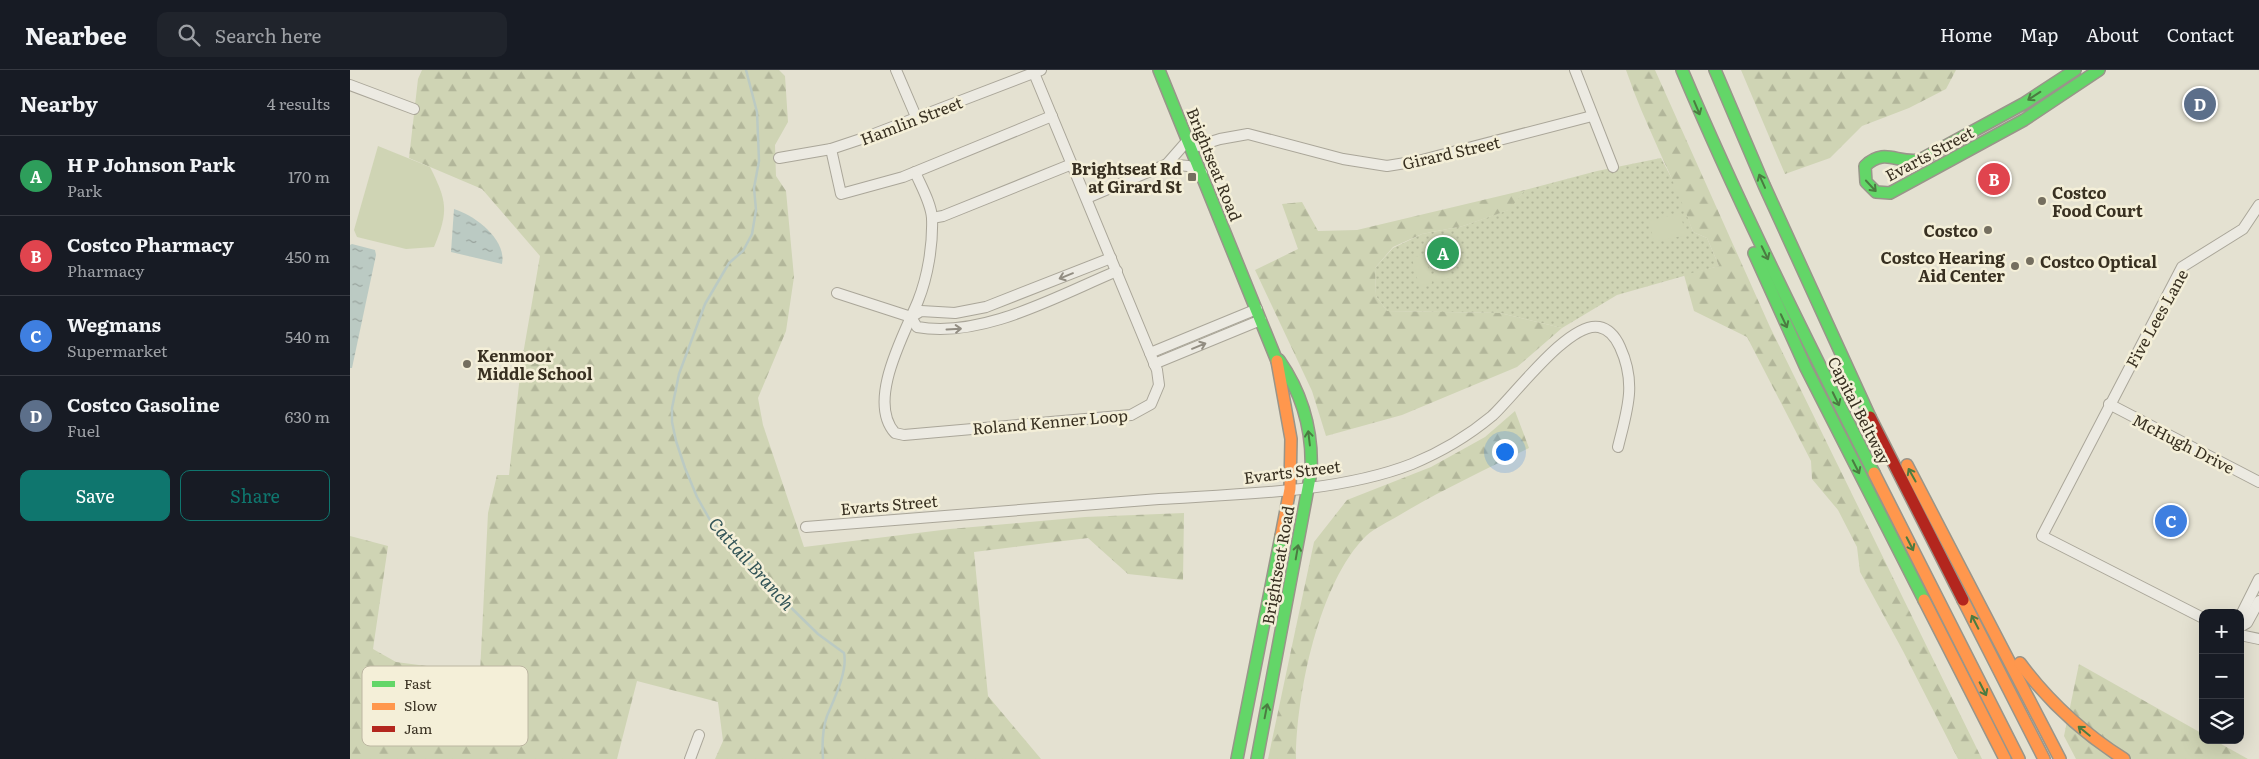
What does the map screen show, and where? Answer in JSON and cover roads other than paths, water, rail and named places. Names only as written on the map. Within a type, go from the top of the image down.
[{"type":"main road","name":"Brightseat Road","points":[[1159,70],[1259,315],[1275,353],[1291,378],[1308,424],[1311,463],[1308,487],[1257,759]]},
{"type":"main road","name":"Capital Beltway","points":[[1682,70],[1714,146],[1849,426],[2019,759]]},
{"type":"main road","name":"Capital Beltway","points":[[1715,70],[1764,185],[1835,336],[1873,423],[2044,759]]},
{"type":"main road","name":"Evarts Street","points":[[2075,70],[2023,104],[1920,160],[1905,162],[1888,155],[1871,158],[1865,166],[1866,182],[1882,195],[1890,193],[2040,111],[2071,92],[2099,70]]},
{"type":"main road","points":[[1714,146],[1769,290],[1814,384],[2005,759]]},
{"type":"main road","points":[[1835,336],[1933,512],[2060,759]]},
{"type":"main road","name":"Brightseat Road","points":[[1237,759],[1290,489],[1291,440],[1275,353]]},
{"type":"main road","points":[[1984,611],[2046,696],[2085,733],[2124,759]]},
{"type":"main road","points":[[1980,709],[1998,759]]},
{"type":"street","points":[[896,70],[917,119]]},
{"type":"street","points":[[1575,70],[1613,167]]},
{"type":"street","name":"Hamlin Street","points":[[779,158],[830,149],[917,119],[1037,71]]},
{"type":"street","name":"Roland Kenner Loop","points":[[915,172],[932,218],[929,259],[919,300],[887,377],[886,409],[888,422],[894,433],[904,435],[1134,414],[1151,404],[1159,385],[1154,364],[1052,116],[1037,71]]},
{"type":"street","points":[[350,85],[414,109]]},
{"type":"street","points":[[830,149],[841,194],[915,172],[1052,116]]},
{"type":"street","name":"Girard Street","points":[[1190,144],[1248,134],[1342,159],[1387,166],[1418,161],[1592,116]]},
{"type":"street","points":[[1087,198],[1167,164],[1190,144]]},
{"type":"street","points":[[932,218],[942,216],[1072,164]]},
{"type":"street","points":[[1167,164],[1188,166],[1202,173]]},
{"type":"street","name":"Five Lees Lane","points":[[2199,616],[2042,536],[2109,404],[2182,267],[2244,228],[2259,204]]},
{"type":"street","points":[[911,317],[921,311],[955,313],[986,308],[1112,258]]},
{"type":"street","points":[[837,293],[911,317],[917,327],[954,330],[973,327],[1020,312],[1116,271]]},
{"type":"street","points":[[1150,353],[1259,315]]},
{"type":"street","points":[[1154,364],[1259,315]]},
{"type":"street","name":"Evarts Street","points":[[806,528],[1290,489],[1377,476],[1442,450],[1491,416],[1568,339],[1585,329],[1594,327],[1604,329],[1614,338],[1628,369],[1630,397],[1618,447]]},
{"type":"street","name":"McHugh Drive","points":[[2109,404],[2259,482]]},
{"type":"street","points":[[2244,609],[2259,579]]},
{"type":"street","points":[[2244,624],[2247,623],[2259,601]]},
{"type":"street","points":[[2244,636],[2259,639]]},
{"type":"street","points":[[690,759],[699,734]]},
{"type":"water","points":[[454,209],[479,222],[494,237],[502,255],[502,264],[451,252]]},
{"type":"water","points":[[350,245],[375,250],[376,255],[352,368],[350,368]]},
{"type":"waterway","name":"Cattail Branch","points":[[746,70],[757,112],[759,161],[754,188],[756,210],[752,234],[743,251],[729,263],[705,304],[679,374],[672,408],[672,422],[685,468],[697,497],[710,520],[775,592],[818,634],[844,653],[845,660],[842,676],[824,727],[823,759]]},
{"type":"place","name":"Costco Gasoline","points":[[2200,104]]},
{"type":"place","name":"Brightseat Rd at Girard St","points":[[1192,177]]},
{"type":"place","name":"Costco Pharmacy","points":[[1994,179]]},
{"type":"place","name":"Costco Food Court","points":[[2042,201]]},
{"type":"place","name":"Costco","points":[[1988,230]]},
{"type":"place","name":"H P Johnson Park","points":[[1443,253]]},
{"type":"place","name":"Costco Optical","points":[[2030,261]]},
{"type":"place","name":"Costco Hearing Aid Center","points":[[2015,266]]},
{"type":"place","name":"Kenmoor Middle School","points":[[467,364]]},
{"type":"place","name":"Wegmans","points":[[2171,521]]}]
